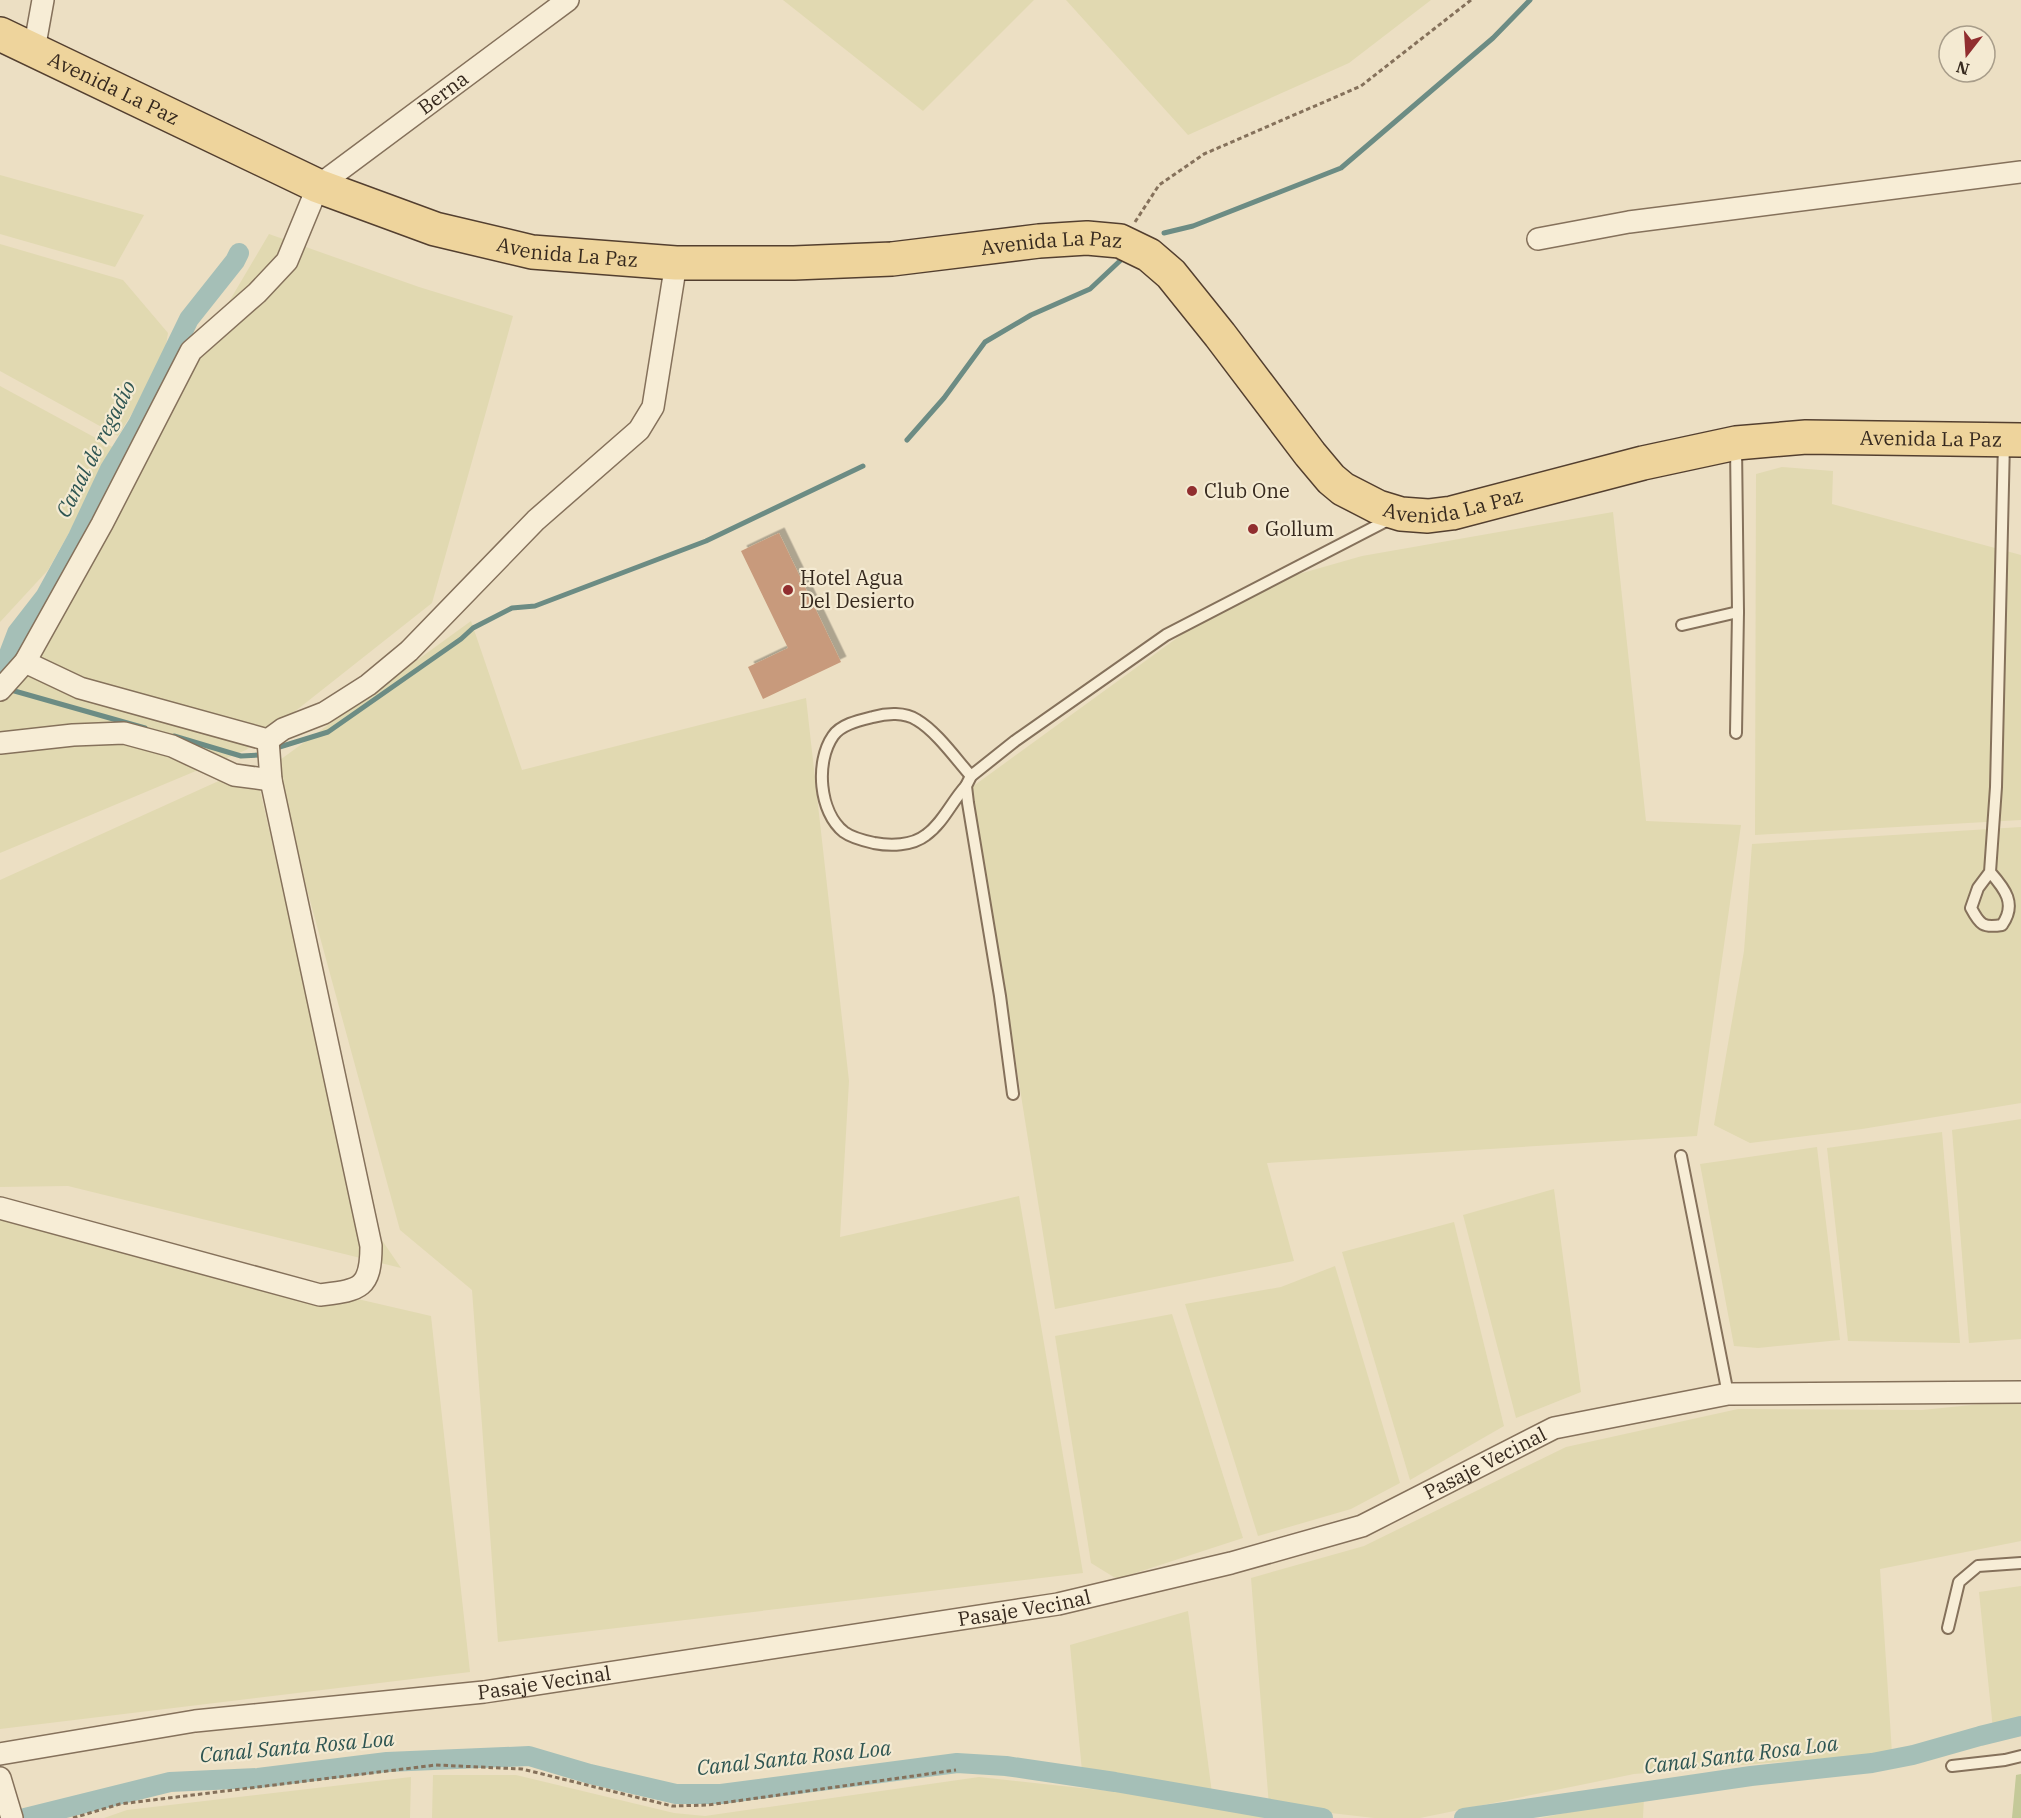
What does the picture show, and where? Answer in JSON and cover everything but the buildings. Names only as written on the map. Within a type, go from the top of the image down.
[{"type":"main road","name":"Avenida La Paz","points":[[0,34],[318,186],[435,229],[532,252],[676,263],[794,263],[892,259],[1039,241],[1087,238],[1120,241],[1149,255],[1171,274],[1331,479],[1342,489],[1363,501],[1401,514],[1428,516],[1452,513],[1643,463],[1736,443],[1806,437],[2013,439]]},
{"type":"street","points":[[34,50],[43,0]]},
{"type":"street","name":"Berna","points":[[318,186],[568,0]]},
{"type":"street","points":[[1538,239],[1629,222],[2021,172]]},
{"type":"street","points":[[0,690],[25,662],[102,524],[191,351],[257,293],[287,261],[318,186]]},
{"type":"street","points":[[268,740],[283,729],[324,713],[368,686],[401,658],[536,520],[639,430],[653,407],[676,263]]},
{"type":"street","points":[[25,662],[80,688],[268,740]]},
{"type":"street","points":[[0,743],[73,735],[124,733],[172,746],[234,775],[271,780]]},
{"type":"street","points":[[0,1208],[320,1295],[350,1291],[362,1285],[371,1269],[370,1246],[271,780],[268,740]]},
{"type":"street","name":"Pasaje Vecinal","points":[[0,1754],[195,1722],[484,1692],[1058,1605],[1231,1563],[1362,1526],[1554,1428],[1728,1394],[2021,1392]]},
{"type":"street","points":[[0,1778],[12,1818]]},
{"type":"lane","points":[[1990,872],[2007,894],[2009,903],[2008,916],[2002,925],[1989,927],[1979,922],[1971,908],[1978,888],[1990,872],[2013,439]]},
{"type":"lane","points":[[1736,443],[1738,612],[1736,733]]},
{"type":"lane","points":[[1013,1094],[968,781],[943,743],[916,719],[889,713],[852,723],[834,734],[823,761],[824,795],[833,821],[846,834],[868,842],[888,846],[917,841],[939,822],[968,781],[1015,741],[1167,635],[1401,514]]},
{"type":"lane","points":[[1682,625],[1738,612]]},
{"type":"lane","points":[[1681,1156],[1728,1394]]},
{"type":"lane","points":[[1948,1628],[1959,1582],[1978,1566],[2021,1563]]},
{"type":"lane","points":[[1952,1766],[2021,1756]]},
{"type":"path","points":[[1120,241],[1159,185],[1204,154],[1361,86],[1471,0]]},
{"type":"path","points":[[73,1818],[120,1804],[436,1766],[522,1769],[672,1806],[708,1805],[956,1770]]},
{"type":"shaded area","points":[[783,0],[1034,0],[923,111]]},
{"type":"shaded area","points":[[1066,0],[1431,0],[1349,63],[1188,135]]},
{"type":"shaded area","points":[[0,175],[144,215],[115,267],[0,234]]},
{"type":"shaded area","points":[[269,234],[419,287],[513,316],[432,603],[246,750],[0,853],[0,675],[17,661]]},
{"type":"shaded area","points":[[0,244],[123,280],[168,333],[163,363],[118,436],[0,371]]},
{"type":"shaded area","points":[[0,386],[116,449],[48,570],[0,622]]},
{"type":"shaded area","points":[[1782,467],[1833,471],[1832,504],[2021,555],[2021,820],[1755,835],[1756,474]]},
{"type":"shaded area","points":[[1613,512],[1646,821],[1741,825],[1697,1136],[1267,1163],[1294,1261],[1055,1309],[972,787],[1243,590],[1362,556]]},
{"type":"shaded area","points":[[471,621],[522,770],[806,698],[849,1081],[840,1237],[1019,1196],[1083,1573],[498,1642],[472,1290],[400,1230],[273,765]]},
{"type":"shaded area","points":[[254,765],[357,1204],[401,1268],[68,1186],[0,1187],[0,880]]},
{"type":"shaded area","points":[[2021,827],[2021,1103],[1862,1129],[1750,1143],[1714,1125],[1744,951],[1752,844]]},
{"type":"shaded area","points":[[2021,1119],[2021,1339],[1969,1343],[1952,1130]]},
{"type":"shaded area","points":[[1942,1132],[1960,1343],[1848,1341],[1827,1148]]},
{"type":"shaded area","points":[[1817,1147],[1840,1340],[1758,1348],[1734,1346],[1700,1164]]},
{"type":"shaded area","points":[[1554,1189],[1581,1392],[1516,1418],[1463,1215]]},
{"type":"shaded area","points":[[0,1216],[431,1316],[470,1672],[0,1729]]},
{"type":"shaded area","points":[[1454,1222],[1504,1426],[1410,1480],[1342,1252]]},
{"type":"shaded area","points":[[1335,1266],[1400,1483],[1351,1509],[1258,1536],[1185,1304],[1281,1287]]},
{"type":"shaded area","points":[[1172,1314],[1243,1538],[1117,1579],[1091,1563],[1055,1336]]},
{"type":"shaded area","points":[[2021,1400],[2021,1541],[1880,1569],[1892,1753],[1634,1774],[1420,1818],[1374,1818],[1269,1806],[1251,1578],[1364,1546],[1566,1447],[1738,1409],[1922,1410]]},
{"type":"shaded area","points":[[2021,1586],[2021,1734],[1994,1739],[1979,1592]]},
{"type":"shaded area","points":[[1188,1611],[1212,1793],[1082,1771],[1070,1645]]},
{"type":"shaded area","points":[[433,1775],[516,1775],[674,1813],[705,1816],[979,1777],[1174,1798],[1286,1818],[432,1818]]},
{"type":"shaded area","points":[[411,1777],[410,1818],[104,1818],[127,1810]]},
{"type":"shaded area","points":[[1644,1797],[1643,1818],[1541,1818]]},
{"type":"green space","points":[[2021,1774],[2021,1818],[2012,1818],[2016,1775]]},
{"type":"waterway","points":[[1164,233],[1193,226],[1341,168],[1493,38],[1530,0]]},
{"type":"waterway","name":"Canal de regadio","points":[[0,671],[4,667],[17,633],[45,597],[78,537],[110,469],[138,424],[189,319],[239,253]]},
{"type":"waterway","points":[[907,440],[944,398],[985,342],[1031,315],[1090,289],[1123,258]]},
{"type":"waterway","points":[[273,749],[328,732],[461,639],[473,628],[512,608],[535,606],[706,541],[863,466]]},
{"type":"waterway","points":[[11,690],[145,728]]},
{"type":"waterway","points":[[174,736],[241,756],[260,755]]},
{"type":"waterway","name":"Canal Santa Rosa Loa","points":[[1464,1818],[1751,1776],[1872,1763],[1913,1755],[2021,1726]]},
{"type":"waterway","name":"Canal Santa Rosa Loa","points":[[25,1818],[170,1782],[258,1778],[387,1762],[529,1756],[590,1774],[676,1794],[721,1794],[957,1763],[1006,1766],[1115,1782],[1323,1818]]},
{"type":"place","name":"Club One","points":[[1192,491]]},
{"type":"place","name":"Gollum","points":[[1253,529]]},
{"type":"place","name":"Hotel Agua Del Desierto","points":[[788,590]]}]
